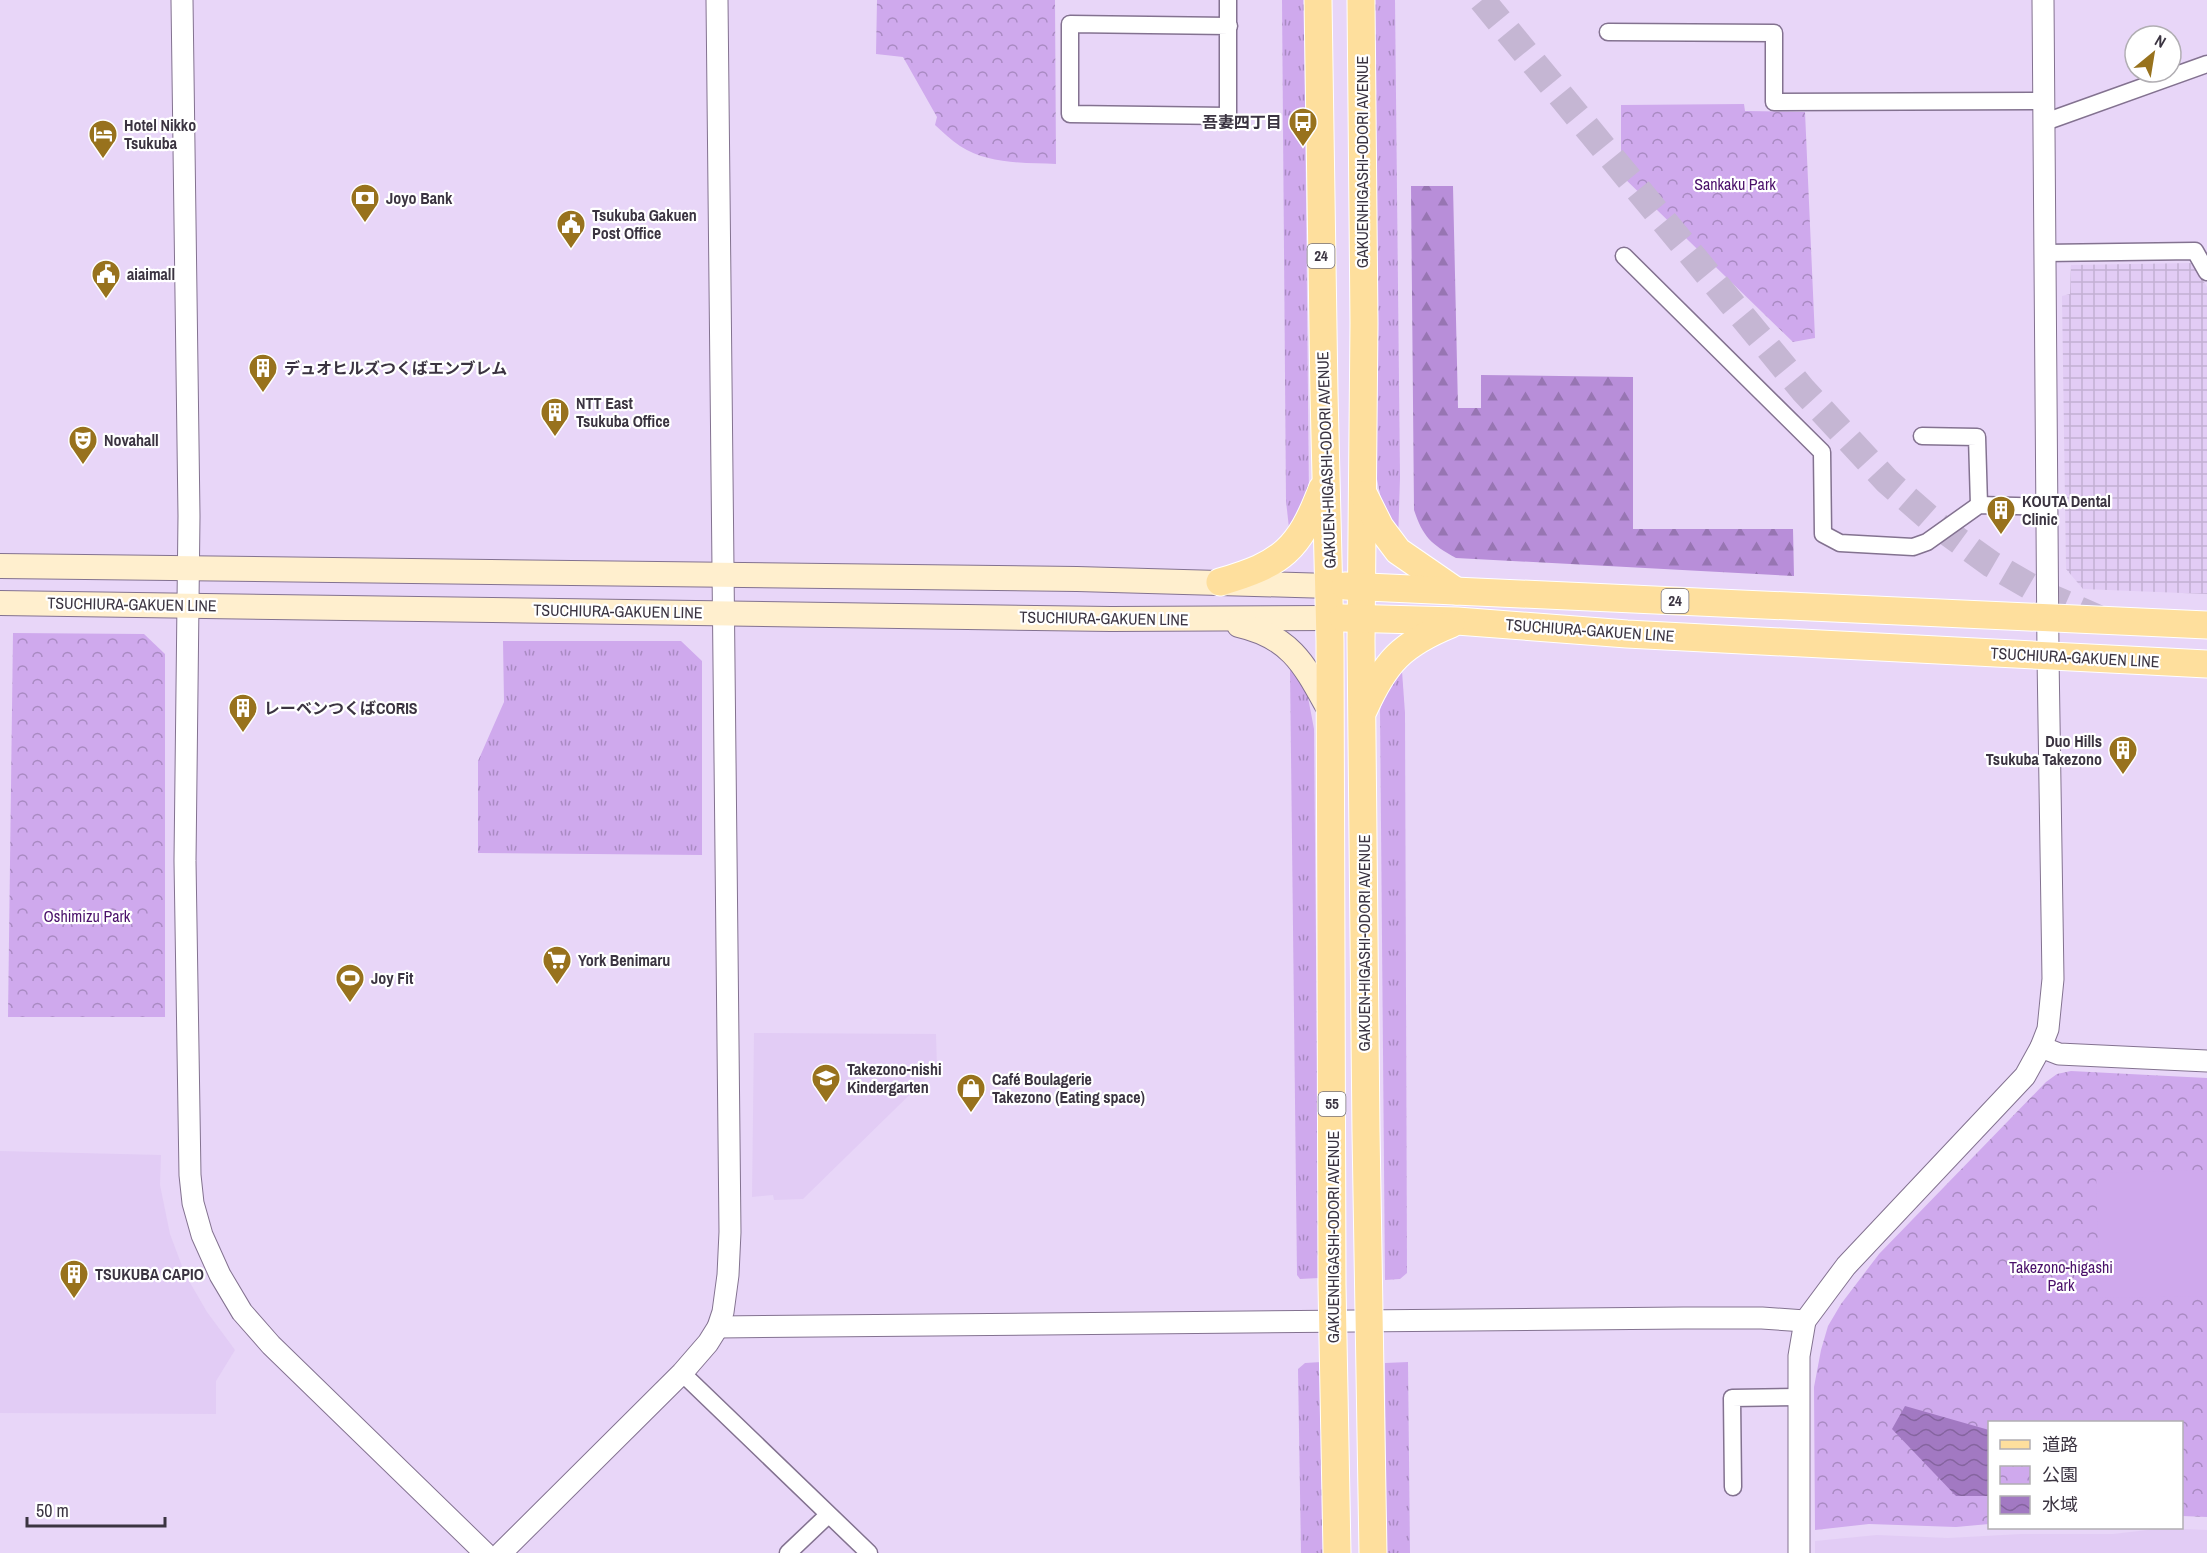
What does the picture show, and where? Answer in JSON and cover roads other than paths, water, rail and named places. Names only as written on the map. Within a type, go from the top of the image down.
[{"type":"main road","name":"GAKUEN-HIGASHI-ODORI AVENUE","points":[[1318,0],[1323,394],[1330,586],[1333,1322]]},
{"type":"main road","name":"GAKUENHIGASHI-ODORI AVENUE","points":[[1361,0],[1364,311],[1362,491]]},
{"type":"main road","points":[[1220,582],[1264,567],[1291,547],[1310,520],[1327,477]]},
{"type":"main road","name":"GAKUEN-HIGASHI-ODORI AVENUE","points":[[1362,491],[1361,618],[1370,1322]]},
{"type":"main road","points":[[1362,491],[1380,527],[1398,551],[1456,591]]},
{"type":"main road","name":"TSUCHIURA-GAKUEN LINE","points":[[0,566],[1220,582],[2207,625]]},
{"type":"main road","name":"TSUCHIURA-GAKUEN LINE","points":[[0,603],[1210,619],[1361,618],[1457,621],[1627,634],[2207,664]]},
{"type":"main road","points":[[1210,619],[1260,629],[1277,639],[1293,652],[1304,666],[1330,711]]},
{"type":"main road","points":[[1362,713],[1382,674],[1398,653],[1430,633],[1457,621]]},
{"type":"main road","name":"GAKUENHIGASHI-ODORI AVENUE","points":[[1333,1322],[1337,1553]]},
{"type":"main road","name":"55","points":[[1370,1322],[1373,1553]]},
{"type":"street","points":[[182,0],[188,570],[185,861],[189,1148],[193,1203],[202,1235],[220,1275],[242,1312],[271,1345],[484,1553]]},
{"type":"street","points":[[501,1553],[682,1373],[718,1327],[727,1286],[729,1232],[717,0]]},
{"type":"street","points":[[1228,0],[1229,26],[1228,116],[1070,114],[1070,24],[1229,26]]},
{"type":"street","points":[[1799,1553],[1799,1356],[1805,1321],[1846,1266],[2025,1076],[2048,1029],[2053,979],[2043,0]]},
{"type":"street","points":[[1608,32],[1774,33],[1774,102],[2044,101]]},
{"type":"street","points":[[2045,122],[2207,64]]},
{"type":"street","points":[[2044,253],[2195,251],[2207,272]]},
{"type":"street","points":[[1624,256],[1822,452],[1823,534],[1840,543],[1913,547],[1927,542],[1979,506],[2047,507]]},
{"type":"street","points":[[1922,436],[1977,437],[1979,506]]},
{"type":"street","points":[[2041,1047],[2059,1054],[2207,1061]]},
{"type":"street","points":[[718,1327],[1684,1318],[1774,1318],[1805,1321]]},
{"type":"street","points":[[682,1373],[869,1553]]},
{"type":"street","points":[[1733,1486],[1732,1398],[1799,1397]]},
{"type":"street","points":[[788,1553],[828,1515]]},
{"type":"water","points":[[1905,1406],[1988,1430],[1988,1496],[1956,1496],[1892,1429]]},
{"type":"tunnel","points":[[1482,0],[1803,390],[1887,481],[1937,525],[1991,564],[2043,594],[2100,619]]},
{"type":"place","name":"吾妻四丁目","points":[[1303,148]]},
{"type":"place","name":"Hotel Nikko Tsukuba","points":[[103,160]]},
{"type":"place","name":"Joyo Bank","points":[[365,224]]},
{"type":"place","name":"Tsukuba Gakuen Post Office","points":[[571,250]]},
{"type":"place","name":"aiaimall","points":[[106,300]]},
{"type":"place","name":"デュオヒルズつくばエンブレム","points":[[263,394]]},
{"type":"place","name":"NTT East Tsukuba Office","points":[[555,438]]},
{"type":"place","name":"Novahall","points":[[83,466]]},
{"type":"place","name":"KOUTA Dental Clinic","points":[[2001,536]]},
{"type":"place","name":"レーベンつくばCORIS","points":[[243,734]]},
{"type":"place","name":"Duo Hills Tsukuba Takezono","points":[[2123,776]]},
{"type":"place","name":"York Benimaru","points":[[557,986]]},
{"type":"place","name":"Joy Fit","points":[[350,1004]]},
{"type":"place","name":"Takezono-nishi Kindergarten","points":[[826,1104]]},
{"type":"place","name":"Café Boulagerie Takezono (Eating space)","points":[[971,1114]]},
{"type":"place","name":"TSUKUBA CAPIO","points":[[74,1300]]},
{"type":"park label","name":"Sankaku Park","points":[[1735,184]]},
{"type":"park label","name":"Oshimizu Park","points":[[87,916]]},
{"type":"park label","name":"Takezono-higashi Park","points":[[2061,1276]]}]
